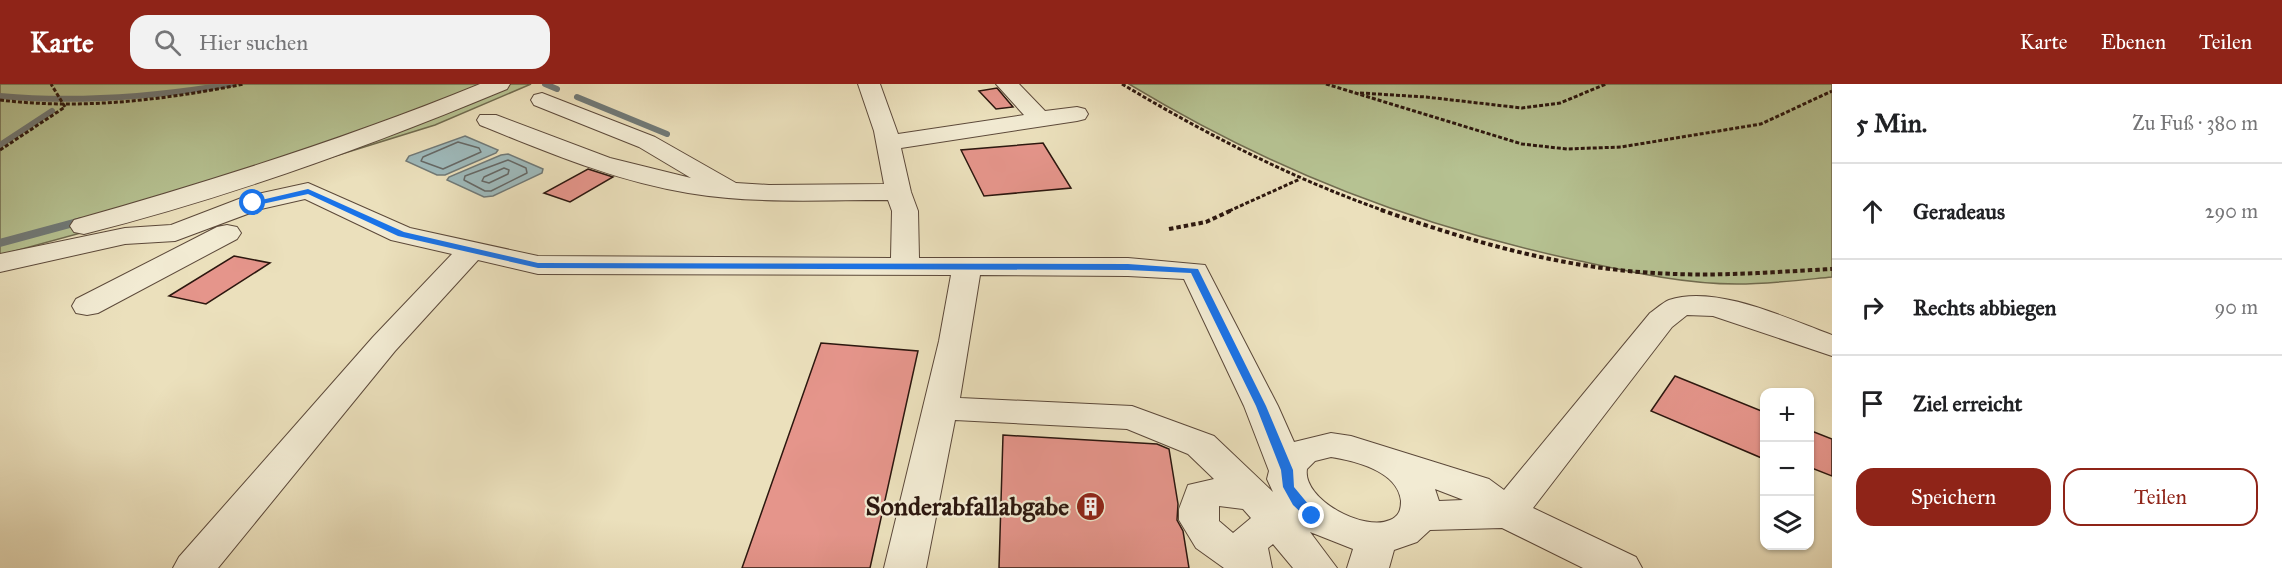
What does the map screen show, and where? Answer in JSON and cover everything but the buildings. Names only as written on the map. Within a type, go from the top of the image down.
[{"type":"lane","points":[[0,250],[292,163],[392,128],[498,84]]},
{"type":"lane","points":[[869,84],[889,143],[904,211],[905,267]]},
{"type":"lane","points":[[1007,84],[1040,119]]},
{"type":"lane","points":[[542,100],[647,142],[730,190]]},
{"type":"lane","points":[[889,143],[1077,114]]},
{"type":"lane","points":[[488,120],[589,160],[665,183],[769,193],[898,192]]},
{"type":"lane","points":[[87,306],[308,192]]},
{"type":"lane","points":[[0,263],[125,236],[175,233],[253,203],[308,192],[401,234],[538,265],[1128,267],[1195,271],[1261,406],[1290,523]]},
{"type":"lane","points":[[194,568],[384,344],[472,250]]},
{"type":"lane","points":[[905,568],[968,267]]},
{"type":"lane","points":[[1420,516],[1507,513],[1661,320],[1679,307],[1699,304],[1742,315],[1832,346]]},
{"type":"lane","points":[[1261,406],[1314,438],[1331,445],[1371,453],[1390,462],[1406,474],[1416,488],[1421,502],[1420,516],[1411,527],[1397,534],[1373,553],[1355,535],[1332,527],[1312,516],[1297,502],[1290,523]]},
{"type":"lane","points":[[940,408],[1132,418],[1201,445],[1290,523]]},
{"type":"lane","points":[[1290,523],[1292,460],[1301,452],[1331,445]]},
{"type":"lane","points":[[1390,462],[1414,467],[1475,489],[1507,513],[1621,568]]},
{"type":"lane","points":[[1251,566],[1212,540],[1199,526],[1197,509],[1202,495],[1216,492],[1290,523]]},
{"type":"lane","points":[[1251,566],[1247,544],[1260,532],[1290,523]]},
{"type":"path","points":[[0,150],[65,107],[51,84]]},
{"type":"path","points":[[0,100],[62,103],[153,99],[244,84]]},
{"type":"path","points":[[1122,84],[1170,114],[1322,189],[1509,251],[1629,271],[1675,274],[1832,269]]},
{"type":"path","points":[[1326,84],[1522,144],[1567,149],[1621,147],[1761,124],[1804,106],[1832,91]]},
{"type":"path","points":[[1353,92],[1527,109],[1557,106],[1606,84]]},
{"type":"path","points":[[1169,229],[1206,222],[1300,179]]},
{"type":"green space","points":[[0,84],[531,84],[435,125],[132,219],[0,255]]},
{"type":"green space","points":[[1129,84],[1832,84],[1832,277],[1749,284],[1677,280],[1519,247],[1403,213],[1347,192],[1237,143]]},
{"type":"water","points":[[465,136],[498,150],[496,153],[445,175],[437,175],[406,161],[409,156]]},
{"type":"water","points":[[508,154],[543,169],[542,173],[493,196],[484,197],[447,180],[449,177]]},
{"type":"waterway","points":[[0,96],[58,99],[116,98],[231,84]]},
{"type":"waterway","points":[[545,84],[557,89]]},
{"type":"waterway","points":[[577,97],[667,134]]},
{"type":"waterway","points":[[0,145],[52,111]]},
{"type":"waterway","points":[[0,243],[81,221]]},
{"type":"place","name":"Sonderabfallabgabe","points":[[1090,506]]},
{"type":"route","points":[[253,203],[308,192],[401,234],[538,265],[854,268],[1128,267],[1195,271],[1261,406],[1287,470],[1288,487],[1297,502],[1312,516]]}]
